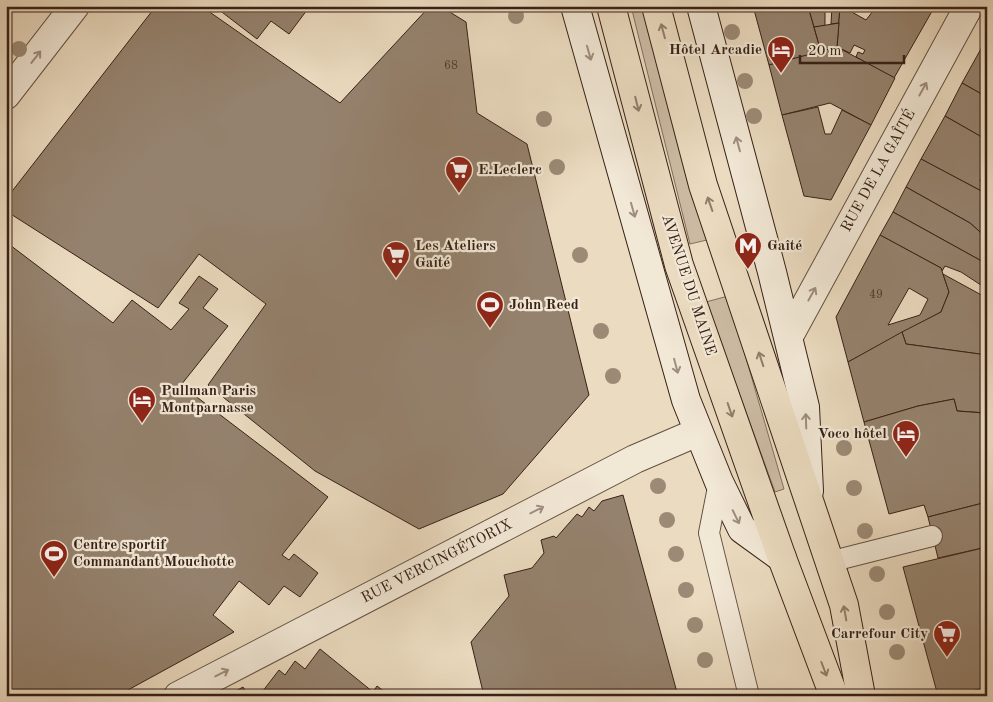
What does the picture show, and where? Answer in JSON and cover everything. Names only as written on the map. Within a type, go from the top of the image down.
[{"type":"main road","points":[[6,95],[75,6]]},
{"type":"main road","name":"AVENUE DU MAINE","points":[[575,6],[686,400],[719,482],[742,529],[782,558]]},
{"type":"main road","name":"AVENUE DU MAINE","points":[[612,6],[679,265],[782,558],[834,696]]},
{"type":"main road","points":[[656,6],[703,185],[844,605],[861,696]]},
{"type":"main road","points":[[701,6],[805,407],[810,505]]},
{"type":"main road","name":"RUE DE LA GAÎTÉ","points":[[788,336],[969,6]]},
{"type":"main road","name":"RUE VERCINGÉTORIX","points":[[178,696],[635,460],[698,432]]},
{"type":"lane","points":[[719,482],[709,534],[749,696]]},
{"type":"lane","points":[[829,562],[932,536]]},
{"type":"shaded area","points":[[631,6],[644,6],[711,239],[690,244]]},
{"type":"shaded area","points":[[728,296],[784,489],[775,492],[706,302]]},
{"type":"building","name":"Les Ateliers Gaîté","points":[[156,6],[201,6],[340,103],[430,6],[440,6],[466,22],[477,113],[527,144],[589,395],[503,494],[419,529],[315,471],[208,385],[266,304],[199,254],[158,308],[6,211],[6,199]]},
{"type":"building","points":[[214,6],[310,6],[289,34],[271,21],[257,39]]},
{"type":"building","points":[[753,6],[808,6],[821,52],[769,65]]},
{"type":"building","points":[[808,6],[825,6],[825,26],[814,27]]},
{"type":"building","points":[[832,6],[840,6],[839,23],[831,24]]},
{"type":"building","points":[[840,6],[850,6],[850,11],[866,20],[877,6],[935,6],[894,78],[856,57],[858,52],[863,54],[865,50],[854,45],[850,53],[837,47]]},
{"type":"building","points":[[839,23],[837,47],[821,52],[814,27]]},
{"type":"building","points":[[987,38],[987,97],[962,83]]},
{"type":"building","points":[[837,47],[895,78],[871,125],[830,103],[782,115],[769,65]]},
{"type":"building","points":[[962,83],[987,97],[987,140],[945,116]]},
{"type":"building","points":[[818,107],[825,134],[831,134],[842,110],[871,125],[831,200],[804,196],[782,115]]},
{"type":"building","points":[[945,116],[987,140],[987,168],[980,181],[987,183],[987,194],[921,159]]},
{"type":"building","points":[[921,159],[987,194],[981,210],[987,213],[987,238],[970,223],[906,187]]},
{"type":"building","points":[[906,187],[970,223],[987,238],[987,264],[893,212]]},
{"type":"building","points":[[893,212],[987,264],[987,289],[961,272],[945,266],[942,271],[941,268],[880,235]]},
{"type":"building","points":[[880,235],[941,268],[949,292],[941,312],[848,362],[836,317]],"holes":[[[909,288],[928,299],[920,315],[888,325]]]},
{"type":"building","points":[[6,242],[113,323],[132,300],[171,330],[189,309],[179,303],[199,276],[218,289],[203,308],[228,326],[181,385],[328,497],[282,555],[289,560],[294,554],[318,573],[300,597],[284,586],[269,605],[239,581],[213,615],[234,632],[117,696],[6,696]]},
{"type":"building","points":[[943,274],[987,298],[987,355],[906,344],[902,332],[941,312],[949,292]]},
{"type":"building","points":[[902,332],[906,344],[987,355],[987,413],[957,411],[954,399],[918,406],[864,422],[848,362]]},
{"type":"building","points":[[954,399],[957,411],[985,413],[987,502],[928,517],[924,505],[889,514],[864,422],[918,406]]},
{"type":"building","points":[[623,495],[678,696],[484,696],[471,642],[509,596],[504,575],[532,568],[544,553],[541,540],[554,536],[556,538],[577,514],[582,517],[589,507],[594,511],[602,501]]},
{"type":"building","points":[[987,502],[987,547],[938,558],[928,517]]},
{"type":"building","points":[[987,547],[987,688],[938,696],[903,567]]},
{"type":"building","points":[[320,649],[373,692],[377,686],[389,695],[259,696],[279,670],[285,675],[295,661],[305,669]]},
{"type":"building","points":[[243,687],[248,696],[227,696]]},
{"type":"building","points":[[987,688],[987,696],[943,696]]},
{"type":"place","name":"Hôtel Arcadie","points":[[781,74]]},
{"type":"place","name":"E.Leclerc","points":[[459,194]]},
{"type":"place","name":"Gaîté","points":[[748,270]]},
{"type":"place","name":"Les Ateliers Gaîté","points":[[396,279]]},
{"type":"place","name":"John Reed","points":[[490,329]]},
{"type":"place","name":"Pullman Paris Montparnasse","points":[[142,424]]},
{"type":"place","name":"Voco hôtel","points":[[906,458]]},
{"type":"place","name":"Centre sportif Commandant Mouchotte","points":[[54,578]]},
{"type":"place","name":"Carrefour City","points":[[947,658]]}]
